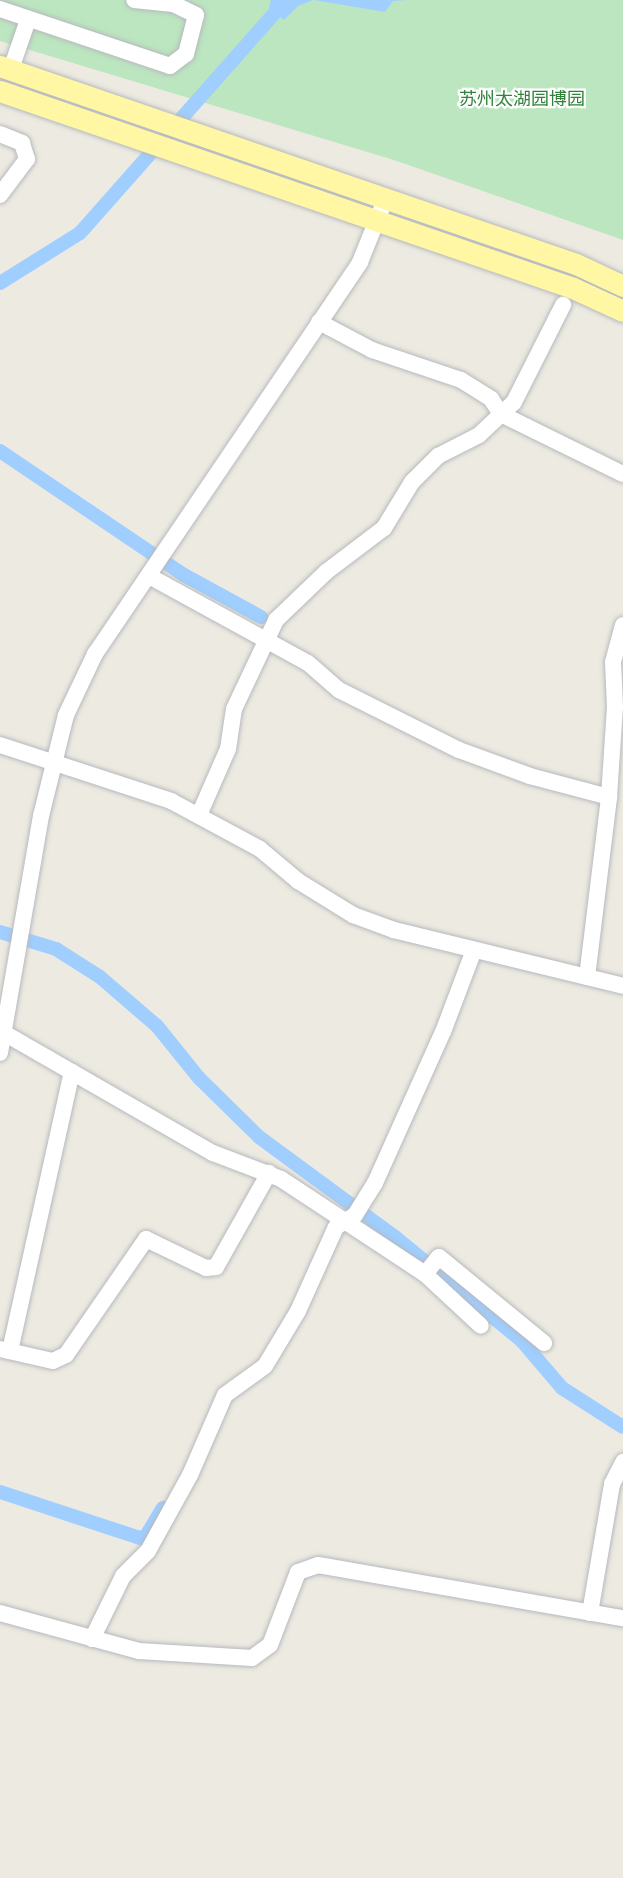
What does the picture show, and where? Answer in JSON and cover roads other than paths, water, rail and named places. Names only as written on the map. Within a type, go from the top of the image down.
[{"type":"main road","points":[[5,67],[576,264],[623,286]]},
{"type":"main road","points":[[0,91],[573,288],[623,311]]},
{"type":"street","points":[[0,9],[170,66],[186,54],[196,15],[173,4],[134,0]]},
{"type":"street","points":[[5,67],[28,20]]},
{"type":"street","points":[[0,134],[22,143],[27,159],[0,195]]},
{"type":"street","points":[[386,198],[379,221],[360,262],[95,654],[66,715],[52,763],[2,1035],[72,1072],[213,1154],[269,1173],[350,1218],[425,1273],[482,1326]]},
{"type":"street","points":[[200,815],[228,749],[234,709],[276,620],[297,598],[384,528],[412,482],[438,456],[479,435],[514,402],[563,305]]},
{"type":"street","points":[[319,322],[372,350],[461,380],[491,399],[501,414],[623,474]]},
{"type":"street","points":[[149,576],[308,663],[339,690],[459,750],[530,776],[609,797]]},
{"type":"street","points":[[587,977],[609,797],[615,707],[613,662],[623,625]]},
{"type":"street","points":[[0,746],[171,801],[260,849],[298,881],[352,915],[394,930],[623,986]]},
{"type":"street","points":[[92,1638],[123,1576],[148,1551],[190,1475],[225,1395],[265,1366],[298,1311],[336,1227],[350,1218],[368,1193],[443,1032],[474,950]]},
{"type":"street","points":[[72,1072],[5,1350],[53,1361],[66,1355],[146,1239],[206,1268],[216,1267],[269,1173]]},
{"type":"street","points":[[425,1273],[439,1257],[544,1343]]},
{"type":"street","points":[[590,1612],[612,1484],[623,1462]]},
{"type":"street","points":[[0,1613],[139,1652],[252,1658],[270,1645],[298,1572],[318,1565],[623,1618]]},
{"type":"water","points":[[271,0],[313,0],[298,6],[284,20],[269,7]]},
{"type":"water","points":[[314,0],[407,0],[393,1],[385,12]]},
{"type":"waterway","points":[[0,283],[80,233],[285,1]]},
{"type":"waterway","points":[[0,451],[184,575],[261,617]]},
{"type":"waterway","points":[[0,932],[56,949],[100,977],[157,1026],[199,1078],[259,1137],[395,1237],[521,1340],[562,1388],[623,1427]]},
{"type":"waterway","points":[[0,1492],[140,1538],[146,1536],[163,1508]]},
{"type":"park label","name":"苏州太湖园博园","points":[[522,99]]}]
